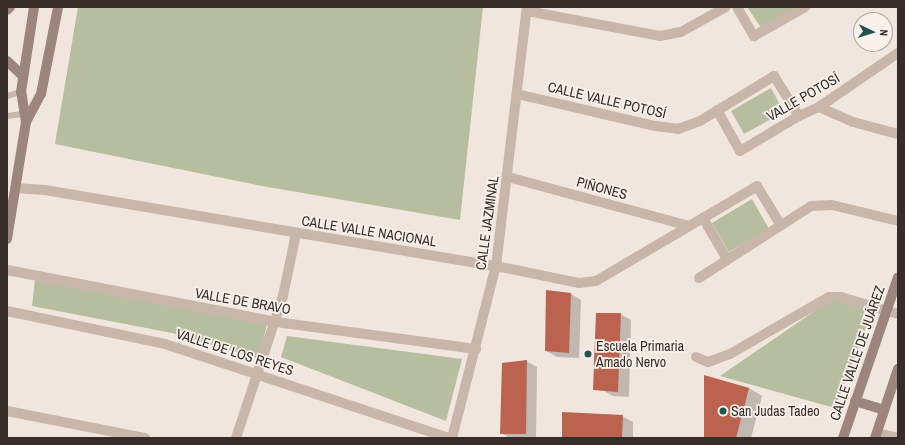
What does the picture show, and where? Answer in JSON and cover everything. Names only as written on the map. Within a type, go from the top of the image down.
[{"type":"main road","points":[[7,10],[10,7]]},
{"type":"main road","points":[[7,240],[11,188],[25,118],[21,92],[34,7]]},
{"type":"main road","points":[[25,118],[41,94],[58,7]]},
{"type":"main road","points":[[7,60],[23,76]]},
{"type":"main road","name":"CALLE VALLE DE JUÁREZ","points":[[843,438],[898,277]]},
{"type":"main road","points":[[876,435],[898,369]]},
{"type":"main road","points":[[855,401],[884,410]]},
{"type":"street","points":[[527,9],[660,36],[681,32],[726,7]]},
{"type":"street","points":[[737,7],[754,36],[805,7]]},
{"type":"street","name":"CALLE JAZMINAL","points":[[452,438],[496,266],[508,177],[527,9]]},
{"type":"street","name":"VALLE POTOSÍ","points":[[718,110],[740,151],[799,116],[819,107],[898,53]]},
{"type":"street","name":"CALLE VALLE POTOSÍ","points":[[517,94],[668,129],[687,127],[774,76],[799,116]]},
{"type":"street","points":[[819,107],[852,122],[898,134]]},
{"type":"street","name":"PIÑONES","points":[[508,177],[689,226]]},
{"type":"street","name":"CALLE VALLE NACIONAL","points":[[11,188],[45,190],[296,234],[496,266],[588,283],[757,186],[780,224]]},
{"type":"street","points":[[699,278],[780,224],[811,206],[820,204],[898,221]]},
{"type":"street","points":[[703,218],[727,259]]},
{"type":"street","points":[[236,438],[276,322],[296,234]]},
{"type":"street","name":"VALLE DE BRAVO","points":[[7,270],[276,322],[476,349]]},
{"type":"street","points":[[696,357],[708,362],[719,359],[829,297],[841,297],[898,314]]},
{"type":"street","name":"VALLE DE LOS REYES","points":[[7,312],[165,344],[449,438]]},
{"type":"street","points":[[7,412],[145,438]]},
{"type":"street","points":[[876,435],[898,438]]},
{"type":"lane","points":[[7,96],[21,92]]},
{"type":"lane","points":[[7,116],[25,118]]},
{"type":"green space","points":[[78,7],[483,7],[460,220],[262,186],[55,144]]},
{"type":"green space","points":[[747,7],[796,7],[762,29]]},
{"type":"green space","points":[[771,88],[784,112],[744,134],[731,111]]},
{"type":"green space","points":[[752,199],[769,229],[729,252],[712,223]]},
{"type":"green space","points":[[35,279],[267,324],[259,359],[172,333],[32,306]]},
{"type":"green space","points":[[832,299],[873,310],[835,408],[720,376]]},
{"type":"green space","points":[[287,336],[462,359],[446,421],[281,357]]},
{"type":"building","points":[[546,290],[571,293],[569,353],[545,351]]},
{"type":"building","points":[[596,313],[621,313],[618,392],[593,390]]},
{"type":"building","points":[[527,360],[526,434],[500,434],[502,363]]},
{"type":"building","name":"San Judas Tadeo","points":[[704,375],[749,388],[736,438],[704,438]]},
{"type":"building","points":[[562,412],[623,415],[622,438],[562,438]]},
{"type":"place","name":"Escuela Primaria Amado Nervo","points":[[588,354]]},
{"type":"place","name":"San Judas Tadeo","points":[[723,411]]}]
